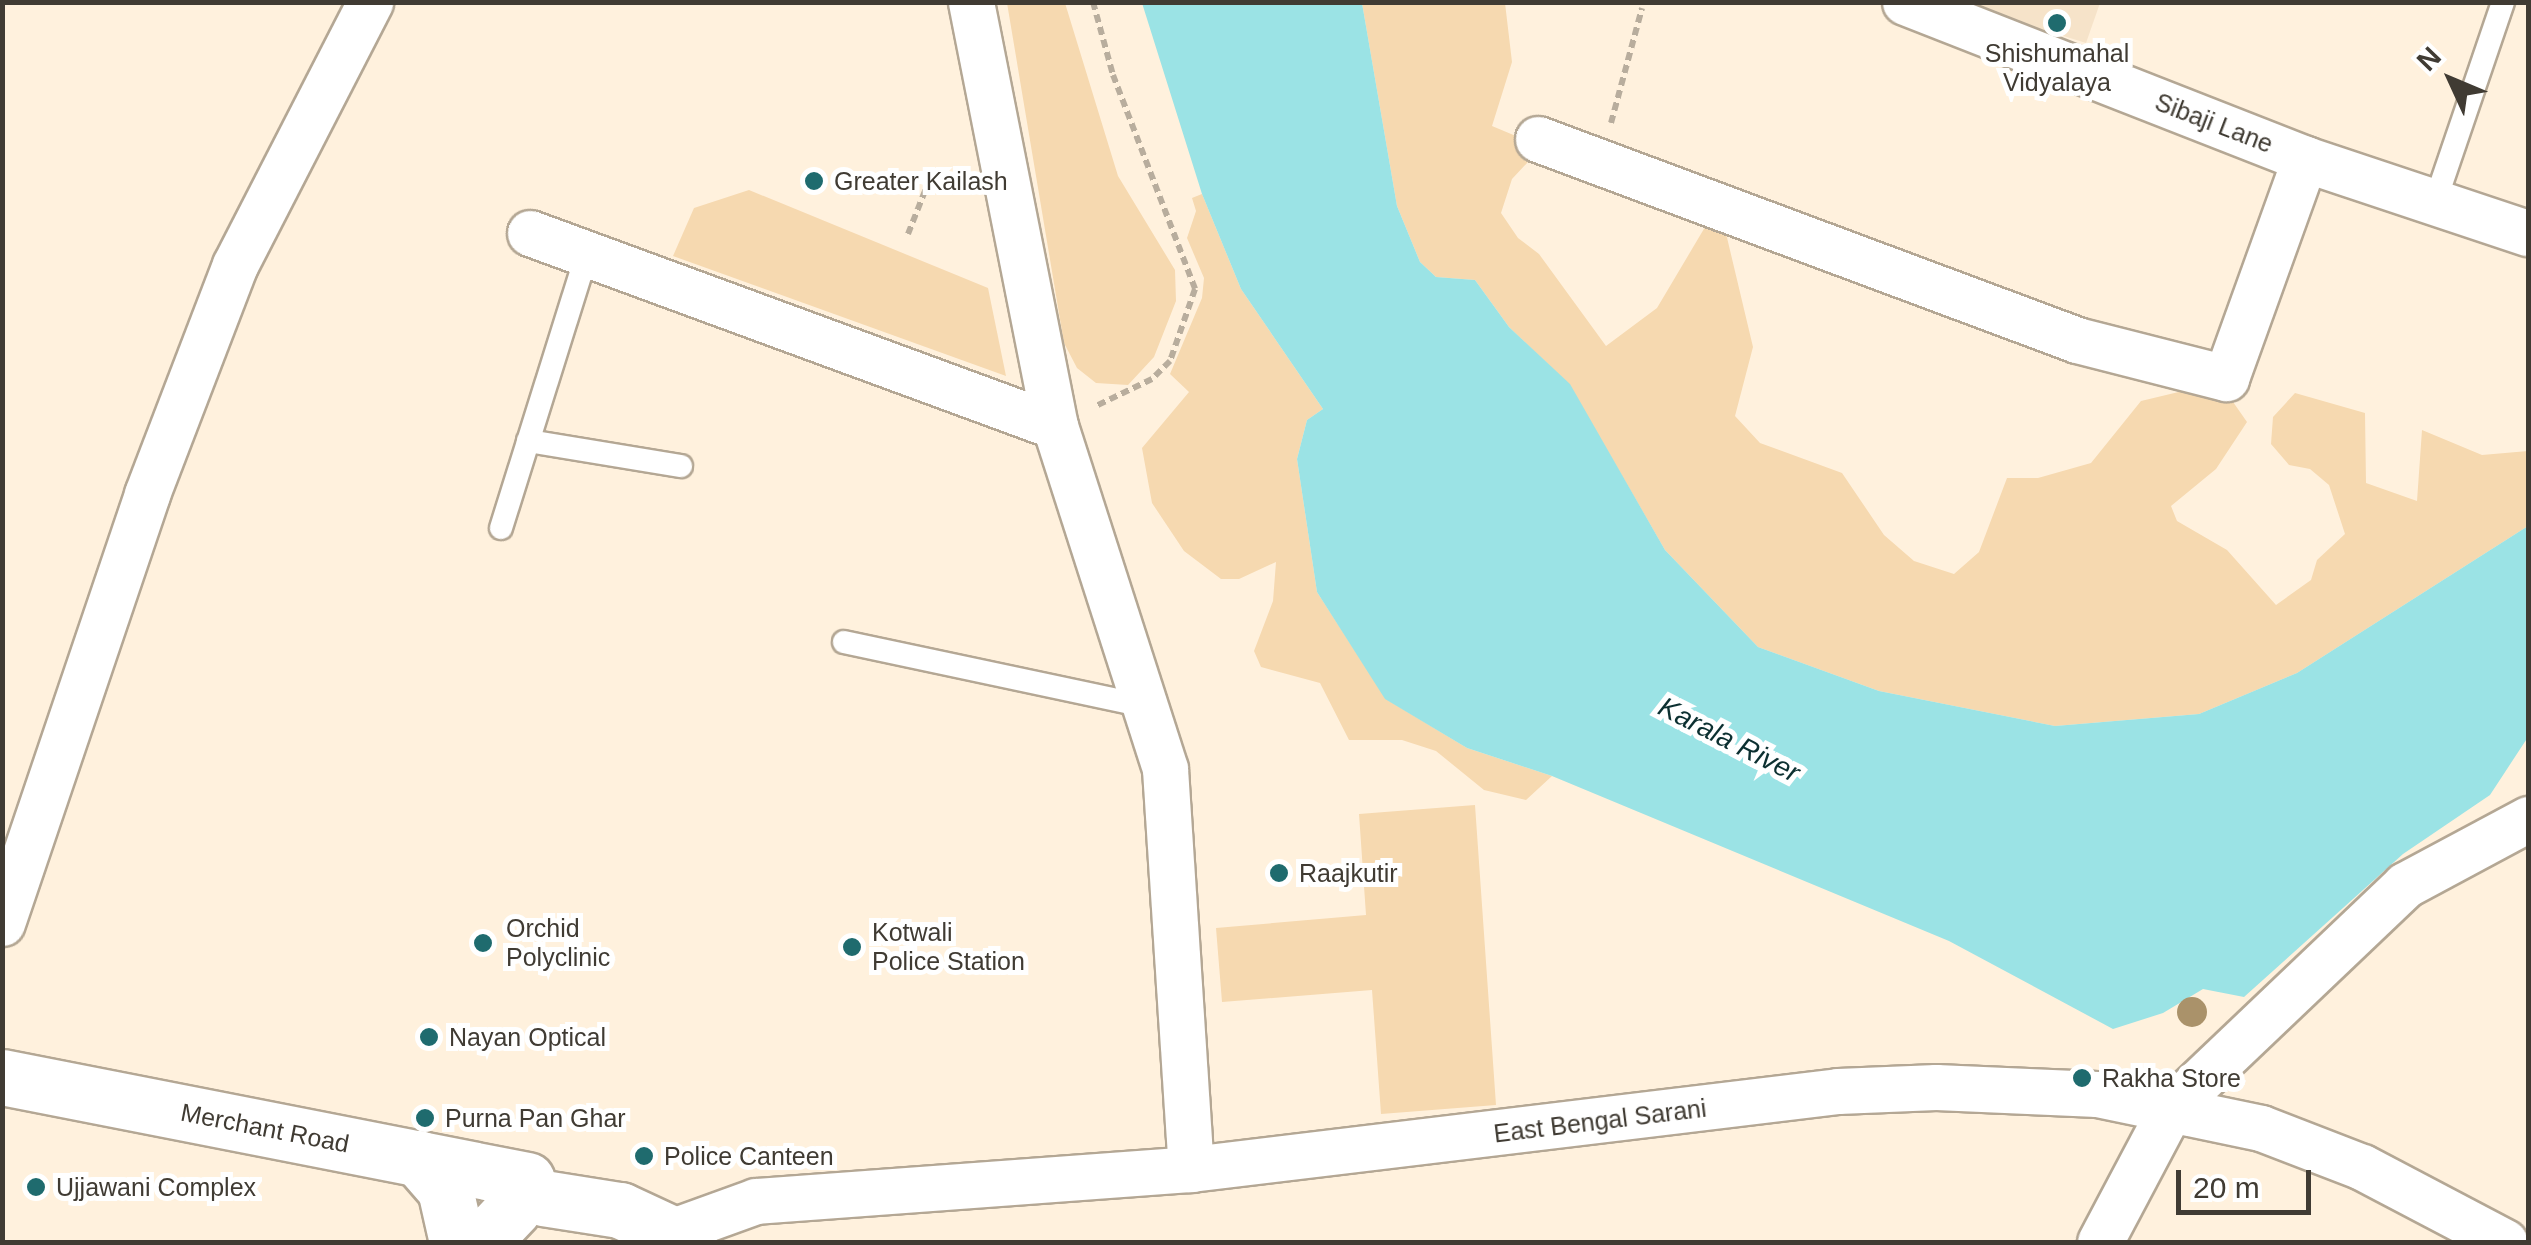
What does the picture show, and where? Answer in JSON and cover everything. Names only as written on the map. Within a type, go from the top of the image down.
[{"type":"street","points":[[2,924],[146,494],[235,266],[370,2]]},
{"type":"street","points":[[971,2],[1055,426],[1165,769],[1191,1169]]},
{"type":"street","name":"Sibaji Lane","points":[[1905,2],[2305,159],[2528,232]]},
{"type":"street","points":[[1538,139],[2077,340],[2226,378],[2305,159]]},
{"type":"street","points":[[530,233],[1055,426]]},
{"type":"street","points":[[2100,1242],[2171,1108],[2405,885],[2528,819]]},
{"type":"street","name":"Merchant Road","points":[[2,1078],[418,1158],[517,1207],[620,1210],[681,1237]]},
{"type":"street","name":"East Bengal Sarani","points":[[681,1237],[756,1201],[1191,1169],[1838,1091],[2073,1093],[2171,1108],[2327,1151],[2504,1242]]},
{"type":"street","points":[[418,1158],[445,1189],[457,1242]]},
{"type":"lane","points":[[2435,202],[2503,2]]},
{"type":"lane","points":[[501,528],[587,254]]},
{"type":"lane","points":[[528,440],[681,466]]},
{"type":"lane","points":[[844,642],[1144,706]]},
{"type":"path","points":[[1055,426],[1152,380],[1182,339],[1195,289],[1113,75],[1093,2]]},
{"type":"path","points":[[1600,162],[1642,8]]},
{"type":"path","points":[[908,234],[932,173],[956,183]]},
{"type":"shaded area","points":[[1007,3],[1065,3],[1118,176],[1175,270],[1176,301],[1154,357],[1128,385],[1096,383],[1077,368],[1064,343]]},
{"type":"shaded area","points":[[1362,3],[1505,3],[1512,62],[1492,126],[1542,147],[1512,179],[1501,213],[1518,238],[1539,254],[1606,346],[1657,308],[1711,217],[1724,225],[1753,347],[1735,416],[1760,443],[1842,473],[1884,535],[1914,561],[1954,574],[1979,552],[2007,478],[2038,478],[2091,463],[2141,401],[2187,390],[2224,389],[2247,422],[2216,469],[2171,506],[2177,521],[2227,550],[2276,605],[2311,580],[2317,560],[2345,534],[2329,485],[2310,469],[2289,465],[2271,444],[2273,417],[2295,393],[2365,413],[2366,483],[2417,501],[2422,430],[2482,455],[2528,451],[2528,526],[2297,673],[2199,714],[2055,726],[1879,691],[1758,647],[1665,550],[1569,384],[1509,327],[1475,280],[1436,277],[1420,262],[1397,206]]},
{"type":"shaded area","name":"Shishumahal Vidyalaya","points":[[1957,3],[2100,3],[2086,43]]},
{"type":"shaded area","points":[[749,190],[988,288],[1006,376],[673,256],[694,208]]},
{"type":"shaded area","points":[[1202,194],[1241,289],[1323,409],[1307,420],[1297,459],[1317,592],[1386,699],[1467,748],[1552,776],[1526,800],[1484,790],[1436,751],[1402,740],[1349,740],[1320,683],[1261,667],[1254,651],[1273,601],[1276,562],[1239,579],[1221,579],[1184,551],[1152,503],[1142,448],[1189,392],[1170,374],[1202,298],[1204,278],[1187,238],[1196,211],[1192,198]]},
{"type":"shaded area","points":[[1475,805],[1496,1105],[1381,1114],[1372,990],[1222,1002],[1216,928],[1366,915],[1359,814]]},
{"type":"water","name":"Karala River","points":[[1142,3],[1362,3],[1397,206],[1420,262],[1436,277],[1475,280],[1509,327],[1570,384],[1665,550],[1758,647],[1879,691],[2055,726],[2199,714],[2297,673],[2528,526],[2528,737],[2490,795],[2403,854],[2244,997],[2203,989],[2163,1013],[2113,1029],[1949,941],[1552,776],[1467,748],[1385,699],[1317,592],[1297,459],[1307,420],[1323,409],[1241,289],[1202,194]]},
{"type":"place","name":"Shishumahal Vidyalaya","points":[[2057,23]]},
{"type":"place","name":"Greater Kailash","points":[[814,181]]},
{"type":"place","name":"Raajkutir","points":[[1279,873]]},
{"type":"place","name":"Orchid Polyclinic","points":[[483,943]]},
{"type":"place","name":"Kotwali Police Station","points":[[852,947]]},
{"type":"place","name":"Nayan Optical","points":[[429,1037]]},
{"type":"place","name":"Rakha Store","points":[[2082,1078]]},
{"type":"place","name":"Purna Pan Ghar","points":[[425,1118]]},
{"type":"place","name":"Police Canteen","points":[[644,1156]]},
{"type":"place","name":"Ujjawani Complex","points":[[36,1187]]}]
